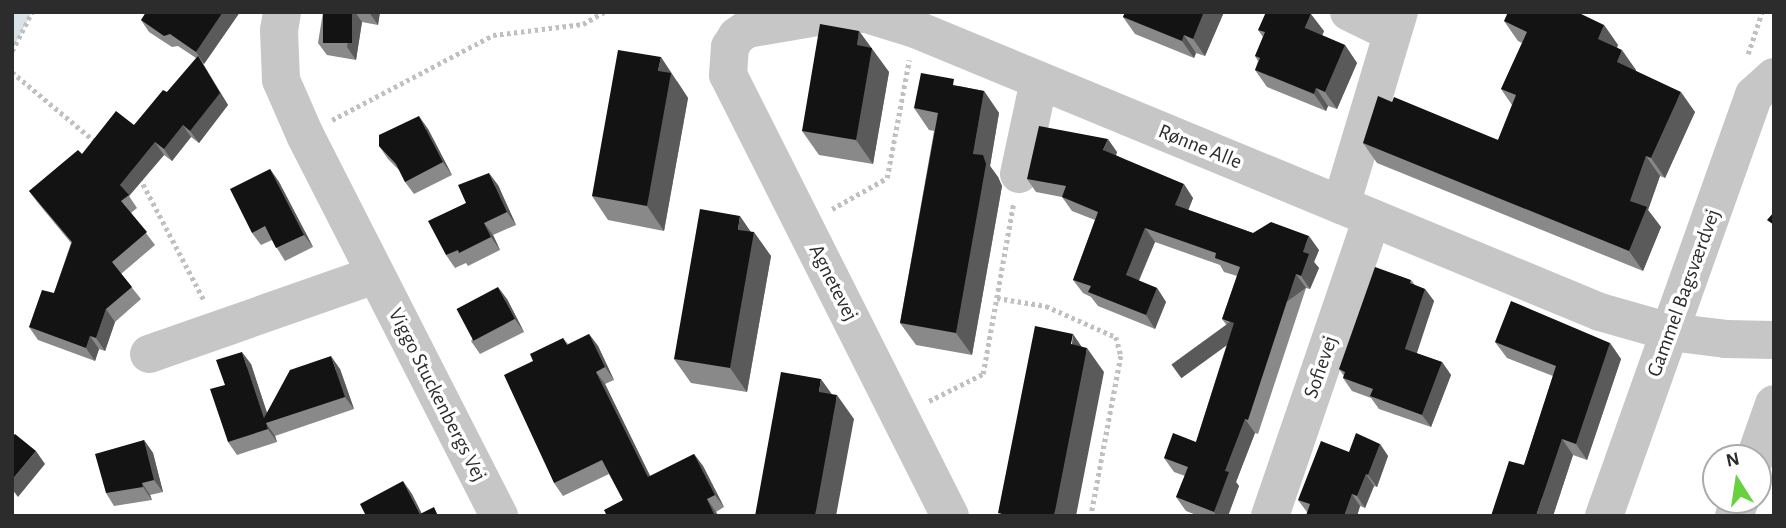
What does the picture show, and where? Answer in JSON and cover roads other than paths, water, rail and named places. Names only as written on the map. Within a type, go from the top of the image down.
[{"type":"street","name":"Viggo Stuckenbergs Vej","points":[[282,12],[279,30],[281,80],[305,135],[499,516]]},
{"type":"street","points":[[1349,12],[1396,22]]},
{"type":"street","name":"Rønne Alle","points":[[734,29],[841,13],[918,21],[1039,80],[1600,312],[1670,332],[1726,339],[1774,340]]},
{"type":"street","name":"Sofievej","points":[[1269,516],[1357,212],[1396,22]]},
{"type":"street","name":"Agnetevej","points":[[734,29],[729,75],[950,516]]},
{"type":"street","name":"Gammel Bagsværdvej","points":[[1604,516],[1754,95],[1760,69]]},
{"type":"street","points":[[1019,174],[1039,80]]},
{"type":"street","points":[[149,354],[375,275]]},
{"type":"street","points":[[1760,444],[1774,404]]}]
